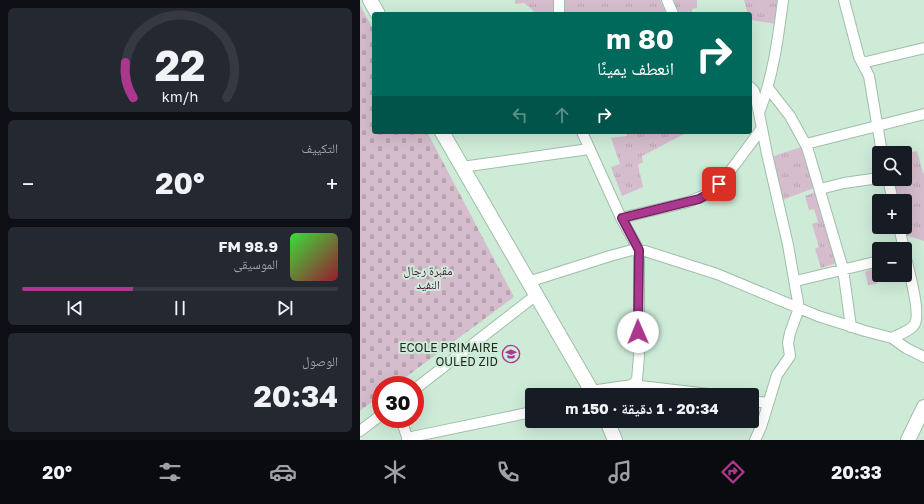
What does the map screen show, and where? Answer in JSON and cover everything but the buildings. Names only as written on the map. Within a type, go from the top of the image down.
[{"type":"street","points":[[370,0],[377,12]]},
{"type":"street","points":[[559,0],[559,12]]},
{"type":"street","points":[[667,0],[672,12]]},
{"type":"street","points":[[759,113],[768,88],[776,50],[783,0]]},
{"type":"street","points":[[844,0],[859,57],[869,76],[881,146]]},
{"type":"street","points":[[862,63],[924,48]]},
{"type":"street","points":[[768,88],[790,116],[806,144],[843,269],[851,327]]},
{"type":"street","points":[[752,91],[756,98],[796,281],[799,308],[788,343],[790,356],[777,375],[761,427],[755,440]]},
{"type":"street","points":[[806,144],[924,114]]},
{"type":"street","points":[[622,218],[688,202],[708,194],[719,184],[762,128]]},
{"type":"street","points":[[443,134],[587,388]]},
{"type":"street","points":[[583,134],[622,218],[639,250],[638,376],[637,380],[632,385]]},
{"type":"street","points":[[462,167],[589,149]]},
{"type":"street","points":[[820,189],[844,182],[872,179]]},
{"type":"street","points":[[528,282],[582,264],[639,250],[651,252],[716,274],[818,316],[892,338],[906,348],[924,357]]},
{"type":"street","points":[[796,281],[872,263]]},
{"type":"street","points":[[892,338],[908,330],[917,320],[915,297],[912,282]]},
{"type":"street","points":[[424,382],[535,296]]},
{"type":"street","points":[[618,388],[632,385],[658,388]]},
{"type":"street","points":[[759,402],[768,403]]},
{"type":"street","points":[[908,440],[924,407]]},
{"type":"street","points":[[404,428],[407,439],[525,414]]},
{"type":"street","points":[[360,431],[372,422]]},
{"type":"street","points":[[610,428],[615,440]]},
{"type":"green space","points":[[515,0],[554,0],[555,12],[534,12],[524,3],[515,4]]},
{"type":"green space","points":[[563,0],[660,0],[666,12],[564,12]]},
{"type":"green space","points":[[671,0],[697,0],[697,8],[692,9],[692,12],[677,12]]},
{"type":"green space","points":[[744,0],[778,0],[777,24],[752,20],[752,12],[747,12]]},
{"type":"green space","name":"مقبرة رجال النفيد","points":[[360,5],[372,27],[372,134],[428,134],[514,297],[407,376],[372,376],[372,402],[360,411]]},
{"type":"green space","points":[[627,134],[684,134],[642,156],[643,162],[638,165],[643,187],[622,196],[611,167],[620,164],[611,138],[627,136]]},
{"type":"green space","points":[[804,146],[817,187],[782,200],[771,157]]},
{"type":"green space","points":[[917,151],[924,173],[924,241],[905,235],[912,234],[912,194],[895,194],[894,186],[912,186],[912,152]]},
{"type":"green space","points":[[818,191],[837,263],[821,268],[815,249],[819,247],[812,224],[818,222],[814,209],[809,210],[805,196]]},
{"type":"green space","points":[[872,269],[872,282],[877,282],[877,284],[868,285],[865,272]]},
{"type":"place","name":"ECOLE PRIMAIRE OULED ZID","points":[[511,354]]},
{"type":"route","points":[[638,332],[639,250],[622,218],[699,199],[715,189],[719,184]]}]
